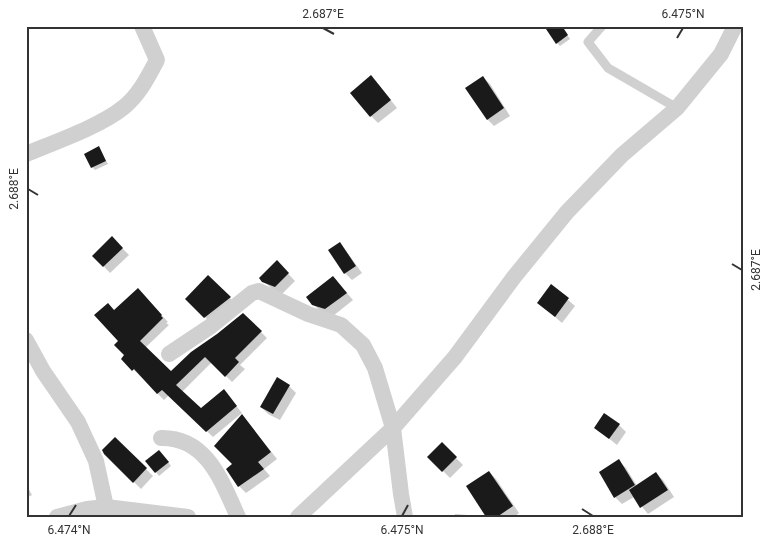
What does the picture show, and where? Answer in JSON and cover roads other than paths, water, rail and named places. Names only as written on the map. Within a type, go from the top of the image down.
[{"type":"street","points":[[26,154],[104,120],[124,107],[145,83],[157,60],[142,26]]},
{"type":"street","points":[[298,517],[393,428],[455,357],[514,276],[567,212],[622,155],[677,108],[721,54],[736,26]]},
{"type":"street","points":[[169,354],[211,326],[252,293],[259,291],[308,314],[340,325],[363,344],[376,368],[393,428],[401,494],[406,517]]},
{"type":"street","points":[[26,340],[43,371],[78,422],[96,461],[106,507]]},
{"type":"street","points":[[161,438],[174,438],[185,442],[210,463],[220,476],[238,517]]},
{"type":"street","points":[[57,517],[87,513],[106,507],[188,517]]},
{"type":"lane","points":[[602,26],[588,42],[608,68],[677,108]]}]
